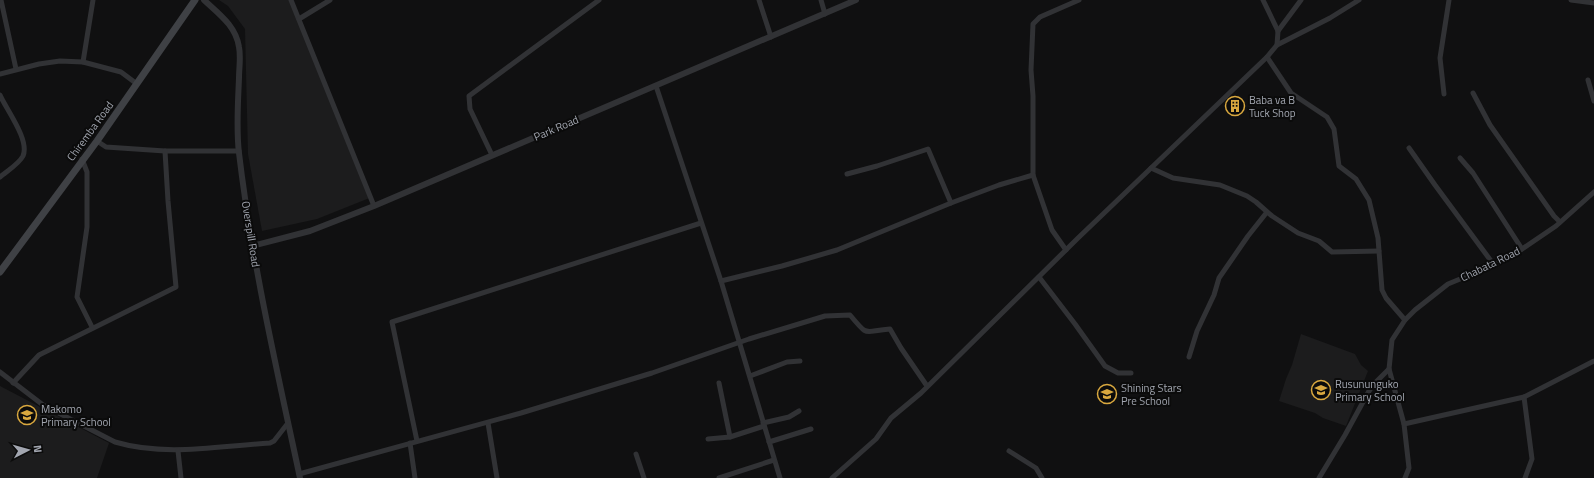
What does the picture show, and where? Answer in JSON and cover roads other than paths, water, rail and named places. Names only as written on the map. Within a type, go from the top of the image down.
[{"type":"main road","name":"Chiremba Road","points":[[0,272],[97,141],[195,0]]},
{"type":"street","points":[[1,0],[16,69]]},
{"type":"street","points":[[83,62],[93,0]]},
{"type":"street","name":"Overspill Road","points":[[204,0],[229,24],[235,33],[239,48],[239,151],[252,246],[300,476]]},
{"type":"street","points":[[291,0],[374,206]]},
{"type":"street","points":[[299,19],[330,0]]},
{"type":"street","points":[[492,155],[470,109],[468,96],[599,0]]},
{"type":"street","points":[[759,0],[771,37]]},
{"type":"street","points":[[821,0],[825,14]]},
{"type":"street","name":"Park Road","points":[[252,246],[310,231],[374,206],[856,0]]},
{"type":"street","points":[[1066,250],[1052,230],[1033,175],[1033,96],[1031,70],[1033,24],[1040,17],[1079,0]]},
{"type":"street","points":[[1263,0],[1278,31],[1277,45]]},
{"type":"street","points":[[1278,31],[1301,0]]},
{"type":"street","points":[[832,478],[876,439],[892,418],[927,386],[1267,57],[1277,45],[1330,18],[1359,0]]},
{"type":"street","points":[[1444,94],[1440,58],[1449,0]]},
{"type":"street","points":[[1571,0],[1594,3]]},
{"type":"street","points":[[1267,57],[1291,93],[1323,113],[1330,122],[1334,130],[1339,166],[1356,179],[1370,204],[1377,233],[1380,278],[1383,294],[1405,320]]},
{"type":"street","points":[[0,74],[16,69],[60,61],[83,62],[121,72],[137,84]]},
{"type":"street","points":[[1588,80],[1594,101]]},
{"type":"street","points":[[656,86],[721,281],[780,478]]},
{"type":"street","points":[[1473,93],[1490,125],[1554,216],[1560,222]]},
{"type":"street","points":[[0,95],[22,136],[24,151],[23,156],[15,165],[0,177]]},
{"type":"street","points":[[97,141],[106,147],[165,151],[239,151]]},
{"type":"street","points":[[1409,148],[1435,186],[1494,265]]},
{"type":"street","points":[[847,174],[878,166],[928,149],[951,203]]},
{"type":"street","points":[[13,383],[39,355],[92,327],[176,287],[165,151]]},
{"type":"street","points":[[1460,158],[1473,173],[1522,249]]},
{"type":"street","points":[[82,160],[87,172],[87,220],[77,298],[92,327]]},
{"type":"street","points":[[1151,168],[1180,180],[1217,185],[1233,190],[1252,199],[1267,212],[1298,233],[1319,241],[1332,252],[1379,251]]},
{"type":"street","points":[[721,281],[782,266],[841,248],[999,184],[1033,175]]},
{"type":"street","name":"Chabata Road","points":[[1389,369],[1392,340],[1405,320],[1415,310],[1448,284],[1494,265],[1522,249],[1560,222],[1594,192]]},
{"type":"street","points":[[1189,358],[1197,331],[1214,295],[1216,282],[1248,236],[1267,212]]},
{"type":"street","points":[[417,441],[392,322],[701,223]]},
{"type":"street","points":[[1039,277],[1105,366],[1118,373],[1132,373]]},
{"type":"street","points":[[300,476],[417,441],[488,423],[652,373],[740,342],[824,316],[850,315],[863,330],[870,333],[890,329],[927,386]]},
{"type":"street","points":[[750,376],[787,362],[800,361]]},
{"type":"street","points":[[1404,424],[1524,397],[1594,361]]},
{"type":"street","points":[[1319,478],[1369,391],[1389,369],[1404,424],[1409,468],[1405,478]]},
{"type":"street","points":[[0,372],[43,405],[115,442],[127,445],[178,451],[270,443],[274,441],[288,423]]},
{"type":"street","points":[[719,383],[730,437]]},
{"type":"street","points":[[1524,397],[1532,459],[1525,478]]},
{"type":"street","points":[[708,439],[730,437],[789,417],[800,411]]},
{"type":"street","points":[[488,423],[497,478]]},
{"type":"street","points":[[769,442],[811,429]]},
{"type":"street","points":[[410,443],[415,478]]},
{"type":"street","points":[[178,451],[181,478]]},
{"type":"street","points":[[1009,451],[1036,468],[1042,478]]},
{"type":"street","points":[[636,454],[644,478]]},
{"type":"street","points":[[719,478],[774,460]]},
{"type":"place","name":"Baba va B Tuck Shop","points":[[1235,106]]},
{"type":"place","name":"Rusununguko Primary School","points":[[1321,390]]},
{"type":"place","name":"Shining Stars Pre School","points":[[1107,394]]},
{"type":"place","name":"Makomo Primary School","points":[[27,415]]}]
